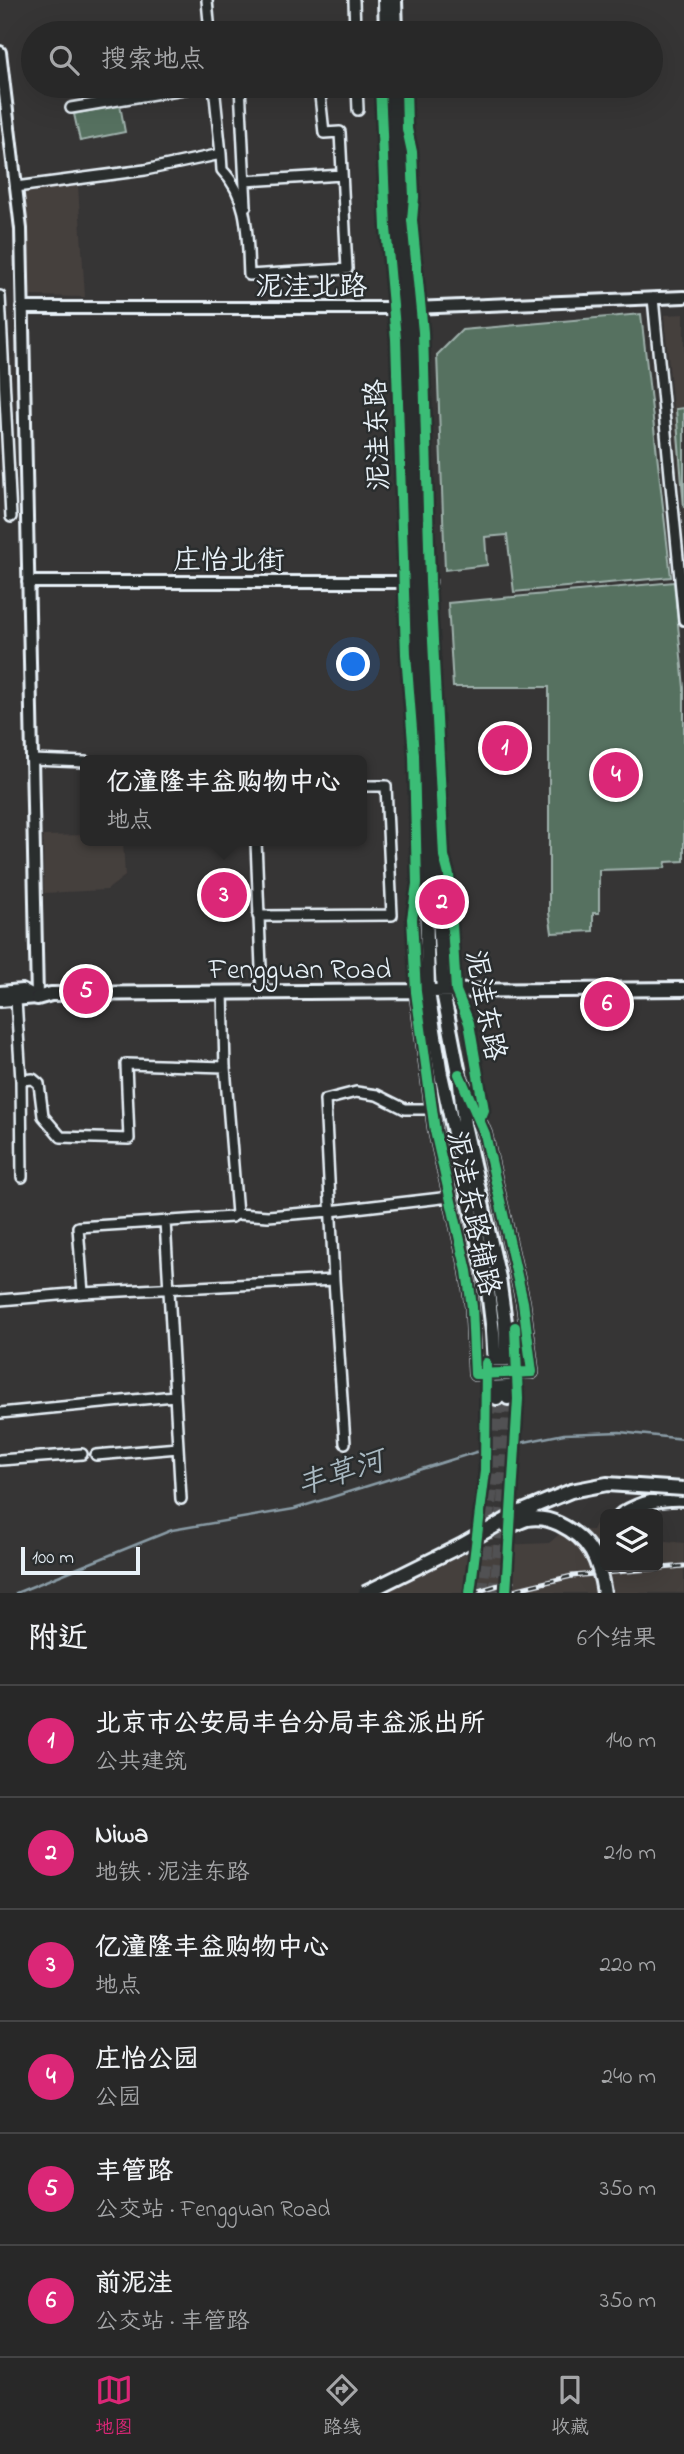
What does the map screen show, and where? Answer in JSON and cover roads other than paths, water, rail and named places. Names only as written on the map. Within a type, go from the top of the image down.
[{"type":"main road","points":[[385,0],[386,21]]},
{"type":"main road","points":[[395,0],[396,21]]},
{"type":"main road","name":"泥洼东路","points":[[388,98],[393,222],[408,308]]},
{"type":"main road","name":"泥洼东路","points":[[398,98],[403,230],[444,994],[459,1074],[464,1124],[499,1278],[505,1322],[503,1398],[487,1282],[422,994],[421,582]]},
{"type":"main road","points":[[444,994],[684,989]]},
{"type":"main road","points":[[37,998],[51,1000],[223,995],[422,994],[684,995]]},
{"type":"main road","name":"Fengguan Road","points":[[223,995],[422,994]]},
{"type":"main road","points":[[365,1593],[518,1513],[571,1491],[607,1484],[684,1489]]},
{"type":"main road","points":[[631,1509],[643,1502],[662,1498],[684,1499]]},
{"type":"main road","points":[[461,1545],[526,1519],[548,1518],[575,1531],[589,1546],[600,1570]]},
{"type":"main road","points":[[600,1572],[604,1593]]},
{"type":"street","points":[[207,0],[209,21]]},
{"type":"street","points":[[354,0],[355,21]]},
{"type":"street","points":[[0,52],[20,229],[37,998]]},
{"type":"street","points":[[71,108],[130,98]]},
{"type":"street","points":[[215,98],[222,170],[232,180],[246,217]]},
{"type":"street","points":[[241,98],[249,275],[347,269],[340,132],[324,133],[320,98]]},
{"type":"street","points":[[358,98],[359,110]]},
{"type":"street","points":[[16,187],[145,170],[221,154]]},
{"type":"street","points":[[244,181],[342,175]]},
{"type":"street","points":[[0,296],[11,517]]},
{"type":"street","name":"泥洼北路","points":[[22,308],[408,308],[684,297]]},
{"type":"street","points":[[653,298],[684,620]]},
{"type":"street","name":"庄怡北街","points":[[28,582],[421,582]]},
{"type":"street","points":[[32,760],[80,762]]},
{"type":"street","points":[[258,915],[392,915],[386,786],[367,786]]},
{"type":"street","points":[[256,846],[261,993]]},
{"type":"street","points":[[0,992],[22,990],[37,998]]},
{"type":"street","name":"泥洼东路辅路","points":[[422,994],[433,1119],[472,1307],[475,1374],[531,1373],[523,1301],[485,1134],[459,1074]]},
{"type":"street","points":[[223,995],[225,1067],[237,1214]]},
{"type":"street","points":[[0,1001],[37,998]]},
{"type":"street","points":[[16,1000],[21,1080],[22,1177]]},
{"type":"street","points":[[21,1080],[33,1079],[39,1084],[43,1116],[61,1137],[129,1139],[126,1064],[225,1067]]},
{"type":"street","points":[[345,1443],[325,1100],[356,1092],[377,1095],[405,1109],[427,1109]]},
{"type":"street","points":[[83,1293],[78,1227],[232,1217],[237,1214],[268,1216],[330,1211],[450,1197]]},
{"type":"street","points":[[165,1221],[181,1499]]},
{"type":"street","points":[[0,1300],[334,1280]]},
{"type":"street","points":[[0,1413],[174,1396]]},
{"type":"street","points":[[96,1455],[178,1448]]},
{"type":"street","points":[[0,1460],[82,1454]]},
{"type":"waterway","name":"丰草河","points":[[16,1593],[172,1530],[294,1509],[476,1452],[564,1434],[620,1432],[684,1439]]},
{"type":"tunnel","points":[[482,1593],[497,1398]]},
{"type":"tunnel","points":[[495,1593],[508,1398]]},
{"type":"railway","points":[[500,1593],[572,1576],[684,1566]]},
{"type":"railway","points":[[472,1593],[512,1581]]},
{"type":"place","name":"北京市公安局丰台分局丰益派出所","points":[[505,748]]},
{"type":"place","name":"庄怡公园","points":[[616,775]]},
{"type":"place","name":"亿潼隆丰益购物中心","points":[[224,895]]},
{"type":"place","name":"Niwa","points":[[442,902]]},
{"type":"place","name":"丰管路","points":[[86,991]]},
{"type":"place","name":"前泥洼","points":[[607,1004]]}]
